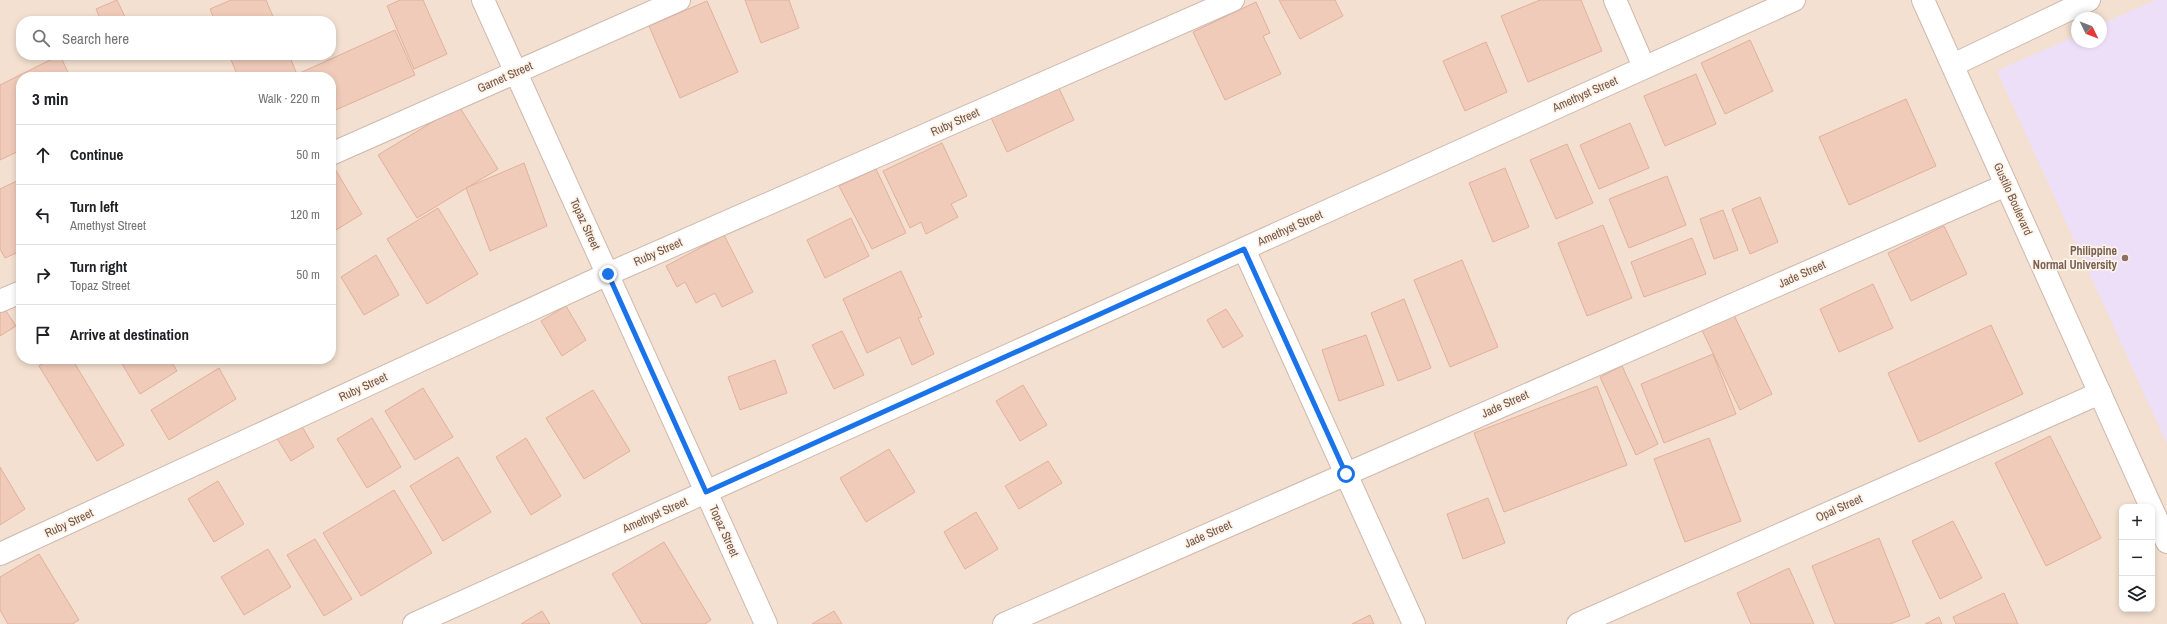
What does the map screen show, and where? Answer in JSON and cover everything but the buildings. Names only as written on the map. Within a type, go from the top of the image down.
[{"type":"street","name":"Topaz Street","points":[[483,0],[766,624]]},
{"type":"street","name":"Garnet Street","points":[[336,152],[678,0]]},
{"type":"street","name":"Ruby Street","points":[[0,554],[608,274],[1233,0]]},
{"type":"street","points":[[1615,0],[1644,68]]},
{"type":"street","name":"Amethyst Street","points":[[414,624],[1794,0]]},
{"type":"street","name":"Gustilo Boulevard","points":[[1923,0],[2150,504]]},
{"type":"street","points":[[1953,65],[2089,0]]},
{"type":"street","name":"Jade Street","points":[[1004,624],[2006,185]]},
{"type":"street","points":[[1244,249],[1414,624]]},
{"type":"street","points":[[0,301],[16,294]]},
{"type":"street","name":"Opal Street","points":[[1578,624],[2100,393]]},
{"type":"street","name":"Gustilo Boulevard","points":[[2155,515],[2167,542]]},
{"type":"shaded area","points":[[0,0],[2167,0],[2167,624],[0,624]]},
{"type":"shaded area","name":"Philippine Normal University","points":[[2156,0],[2167,0],[2167,444],[1997,71],[2071,38],[2071,48],[2107,48],[2107,21]]},
{"type":"place","name":"Philippine Normal University","points":[[2125,258]]},
{"type":"route","points":[[608,274],[706,492],[1244,249],[1346,474]]}]
